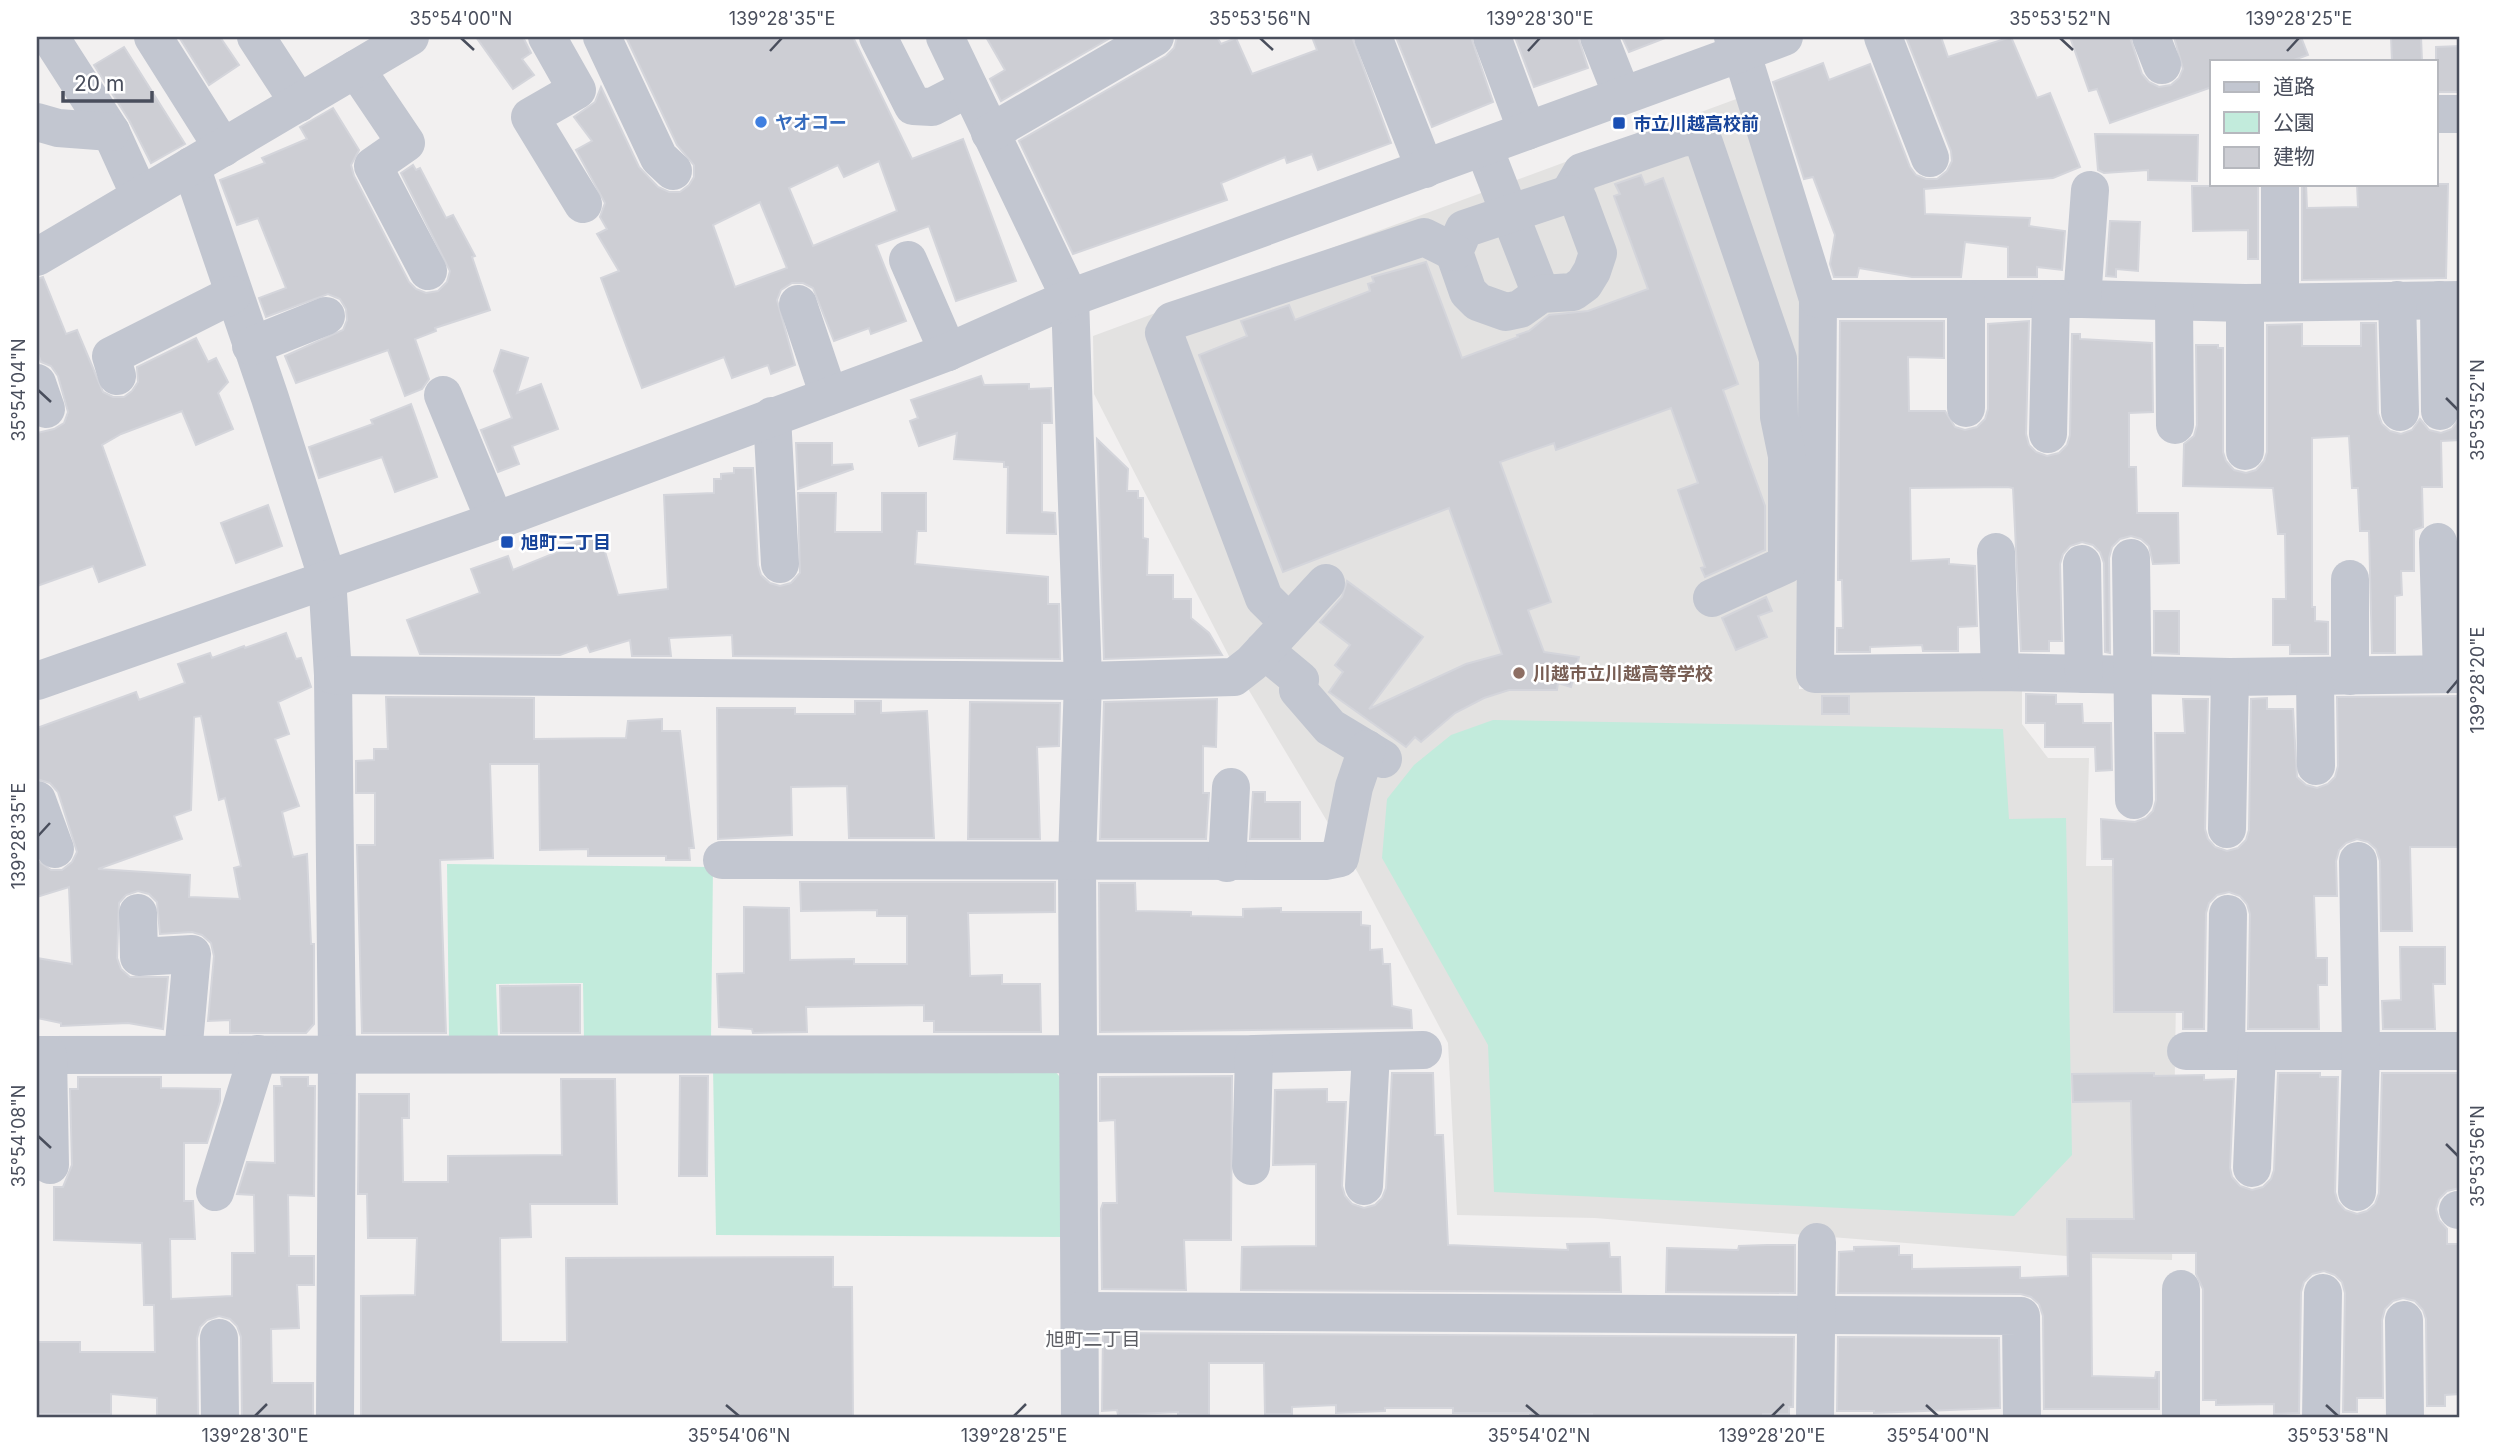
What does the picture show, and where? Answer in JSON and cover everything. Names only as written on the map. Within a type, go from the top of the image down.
[{"type":"street","points":[[50,37],[111,132],[141,196]]},
{"type":"street","points":[[153,37],[223,148]]},
{"type":"street","points":[[256,37],[299,103]]},
{"type":"street","points":[[38,254],[410,37]]},
{"type":"street","points":[[547,37],[577,90],[530,117],[583,204]]},
{"type":"street","points":[[602,37],[659,158],[673,171]]},
{"type":"street","points":[[878,37],[913,106],[932,107],[969,88]]},
{"type":"street","points":[[945,37],[1070,298],[1083,681],[1077,860],[1080,1418]]},
{"type":"street","points":[[990,133],[1155,37]]},
{"type":"street","points":[[1373,37],[1425,169]]},
{"type":"street","points":[[1492,37],[1527,131]]},
{"type":"street","points":[[1599,37],[1622,95]]},
{"type":"street","points":[[37,681],[327,577],[495,521],[948,352],[1070,298],[1484,148],[1622,95],[1737,44],[1784,37]]},
{"type":"street","points":[[1883,37],[1930,158]]},
{"type":"street","points":[[1737,44],[1818,299],[1815,674],[2000,672],[2230,677],[2451,674],[2438,542]]},
{"type":"street","points":[[356,69],[405,143],[373,166],[428,271]]},
{"type":"street","points":[[2438,114],[2460,114]]},
{"type":"street","points":[[37,122],[58,128],[111,132]]},
{"type":"street","points":[[1569,194],[1578,199],[1598,253],[1584,285],[1573,292],[1541,294],[1520,309],[1506,312],[1478,302],[1468,292],[1454,252],[1464,229],[1569,194],[1582,172],[1693,135],[1704,143],[1778,359],[1779,417],[1787,456],[1787,564],[1712,598]]},
{"type":"street","points":[[1484,148],[1541,294]]},
{"type":"street","points":[[191,166],[327,577],[333,675],[337,1053],[335,1418]]},
{"type":"street","points":[[2245,452],[2280,186]]},
{"type":"street","points":[[2048,434],[2067,300],[2090,190]]},
{"type":"street","points":[[722,860],[1077,860],[1227,863],[1325,861],[1340,858],[1354,787],[1375,754],[1329,726],[1298,690],[1300,680],[1276,636],[1164,334],[1172,321],[1424,237],[1454,252]]},
{"type":"street","points":[[908,260],[948,352]]},
{"type":"street","points":[[117,376],[111,356],[233,295]]},
{"type":"street","points":[[1818,299],[2174,302],[2450,300],[2440,411]]},
{"type":"street","points":[[1966,299],[1966,408]]},
{"type":"street","points":[[2397,300],[2400,412]]},
{"type":"street","points":[[2174,302],[2175,425]]},
{"type":"street","points":[[798,304],[829,396]]},
{"type":"street","points":[[251,346],[326,316]]},
{"type":"street","points":[[443,395],[495,521]]},
{"type":"street","points":[[772,416],[780,564]]},
{"type":"street","points":[[1996,552],[2000,672]]},
{"type":"street","points":[[2132,558],[2134,800]]},
{"type":"street","points":[[2082,564],[2084,674]]},
{"type":"street","points":[[2316,766],[2350,579]]},
{"type":"street","points":[[333,675],[1083,681],[1234,677],[1252,663],[1326,583]]},
{"type":"street","points":[[2227,829],[2230,677]]},
{"type":"street","points":[[1227,863],[1231,787]]},
{"type":"street","points":[[37,800],[55,849]]},
{"type":"street","points":[[2357,1192],[2361,1051],[2358,861]]},
{"type":"street","points":[[138,913],[139,957],[192,954],[183,1054]]},
{"type":"street","points":[[2228,915],[2252,1168]]},
{"type":"street","points":[[50,1165],[43,1055],[1254,1054],[1423,1050]]},
{"type":"street","points":[[2186,1051],[2460,1051]]},
{"type":"street","points":[[1364,1185],[1371,1052]]},
{"type":"street","points":[[215,1192],[258,1054]]},
{"type":"street","points":[[1251,1166],[1254,1054]]},
{"type":"street","points":[[1815,1418],[1814,1316],[1817,1242]]},
{"type":"street","points":[[2181,1289],[2181,1418]]},
{"type":"street","points":[[2321,1418],[2323,1293]]},
{"type":"street","points":[[1080,1311],[2021,1316],[2022,1418]]},
{"type":"street","points":[[2404,1320],[2405,1418]]},
{"type":"street","points":[[219,1338],[220,1418]]},
{"type":"shaded area","name":"川越市立川越高等学校","points":[[1739,98],[1801,302],[1802,516],[1799,689],[2022,685],[2022,724],[2048,758],[2089,758],[2086,866],[2178,866],[2172,1260],[2092,1258],[1595,1218],[1457,1215],[1448,1043],[1358,873],[1232,662],[1094,394],[1093,336]]},
{"type":"green space","points":[[1493,720],[2003,729],[2009,819],[2066,818],[2072,1155],[2014,1216],[1494,1192],[1488,1045],[1382,858],[1387,799],[1414,765],[1451,735]]},
{"type":"green space","points":[[447,864],[713,867],[711,1040],[584,1040],[583,983],[496,984],[498,1039],[449,1039]]},
{"type":"green space","points":[[1050,1065],[1064,1082],[1070,1237],[716,1235],[713,1068]]},
{"type":"building","points":[[179,37],[220,37],[239,65],[209,85]]},
{"type":"building","points":[[476,37],[523,37],[531,53],[522,59],[534,75],[513,89]]},
{"type":"building","points":[[626,37],[853,37],[912,159],[963,139],[1016,281],[956,301],[929,226],[876,245],[906,321],[871,334],[869,328],[834,341],[813,288],[803,283],[792,283],[781,290],[777,300],[795,365],[771,374],[768,365],[732,378],[724,357],[642,388],[601,278],[619,271],[597,234],[607,229],[600,217],[605,203],[576,150],[592,141],[574,117],[595,102],[601,87],[639,167],[658,187],[669,192],[680,192],[694,177],[694,165],[677,145]],"holes":[[[879,161],[897,211],[813,246],[789,188],[838,165],[844,177]],[[760,202],[787,268],[735,287],[713,225]]]},
{"type":"building","points":[[986,37],[1112,37],[1001,101],[990,79],[1005,70]]},
{"type":"building","points":[[1177,37],[1217,37],[1221,44],[1236,38],[1252,74],[1317,50],[1312,37],[1352,37],[1391,143],[1318,170],[1312,154],[1287,163],[1285,157],[1221,183],[1227,200],[1073,254],[1019,141],[1166,56],[1174,48]]},
{"type":"building","points":[[1396,37],[1471,37],[1493,102],[1432,127]]},
{"type":"building","points":[[1515,37],[1578,37],[1588,68],[1534,87]]},
{"type":"building","points":[[1622,37],[1665,37],[1665,38],[1629,52]]},
{"type":"building","points":[[1906,37],[1941,37],[1948,57],[2011,37],[2037,98],[2050,93],[2080,167],[2053,178],[1924,189],[1925,214],[2030,218],[2029,226],[2065,231],[2062,270],[2037,267],[2037,277],[2008,277],[2008,247],[1965,242],[1961,277],[1912,277],[1859,268],[1857,277],[1834,277],[1830,264],[1835,235],[1813,177],[1804,179],[1773,82],[1823,63],[1829,80],[1870,64],[1910,167],[1916,175],[1937,179],[1947,171],[1952,161],[1951,151]]},
{"type":"building","points":[[2070,37],[2130,37],[2142,74],[2149,82],[2159,87],[2171,85],[2179,78],[2183,69],[2174,37],[2301,37],[2308,55],[2294,60],[2210,60],[2210,88],[2110,123],[2097,89],[2089,91]]},
{"type":"building","points":[[2391,37],[2421,37],[2422,60],[2392,60]]},
{"type":"building","points":[[2460,46],[2460,92],[2438,92],[2436,47]]},
{"type":"building","points":[[124,47],[185,144],[151,163],[129,120],[94,65]]},
{"type":"building","points":[[333,108],[359,150],[351,165],[354,176],[409,282],[426,293],[438,291],[447,282],[450,271],[401,173],[413,165],[416,170],[420,168],[446,218],[453,215],[475,256],[472,257],[490,310],[435,328],[436,331],[415,339],[429,379],[422,389],[405,396],[388,350],[296,383],[285,356],[343,330],[347,320],[346,309],[340,299],[328,294],[266,317],[259,298],[286,288],[258,218],[237,225],[220,180],[265,163],[262,158],[307,139],[300,127]]},
{"type":"building","points":[[2095,134],[2198,135],[2197,181],[2148,180],[2148,170],[2104,173],[2098,170]]},
{"type":"building","points":[[1641,175],[1645,185],[1663,178],[1738,384],[1723,390],[1765,506],[1765,550],[1705,577],[1701,568],[1705,567],[1678,490],[1698,483],[1671,408],[1556,450],[1554,443],[1500,462],[1551,602],[1528,610],[1544,652],[1579,657],[1571,687],[1558,683],[1557,690],[1509,690],[1484,698],[1455,713],[1421,742],[1415,737],[1406,747],[1329,692],[1343,672],[1335,665],[1350,645],[1320,622],[1342,597],[1347,581],[1423,637],[1369,709],[1466,664],[1502,654],[1449,508],[1283,572],[1199,355],[1247,336],[1241,321],[1289,305],[1295,320],[1370,291],[1368,284],[1374,282],[1372,277],[1426,262],[1462,358],[1518,337],[1517,335],[1529,331],[1549,315],[1588,311],[1648,289],[1614,196],[1620,194],[1615,184]]},
{"type":"building","points":[[2448,184],[2446,278],[2302,280],[2302,186],[2306,186],[2307,208],[2358,207],[2357,186]]},
{"type":"building","points":[[2192,186],[2258,186],[2258,259],[2248,259],[2248,230],[2193,231]]},
{"type":"building","points":[[2110,221],[2140,222],[2138,271],[2116,269],[2116,277],[2106,276]]},
{"type":"building","points":[[43,277],[66,334],[77,330],[103,392],[113,397],[124,397],[138,382],[137,367],[196,338],[208,362],[216,358],[228,382],[218,393],[233,429],[196,445],[182,411],[121,434],[102,445],[145,565],[99,582],[93,566],[37,586],[37,433],[54,429],[64,423],[68,412],[58,376],[51,366],[41,362],[37,351],[37,279]]},
{"type":"building","points":[[1840,321],[1944,321],[1944,358],[1908,357],[1909,411],[1945,411],[1955,427],[1965,430],[1977,427],[1985,419],[1988,409],[1988,324],[2029,321],[2026,434],[2029,445],[2036,452],[2047,456],[2059,453],[2067,445],[2070,435],[2072,334],[2080,334],[2080,339],[2152,343],[2153,412],[2129,413],[2129,467],[2136,467],[2137,513],[2178,513],[2179,563],[2153,564],[2149,546],[2141,539],[2131,536],[2120,539],[2112,547],[2109,558],[2110,653],[2105,652],[2104,563],[2100,552],[2093,545],[2082,542],[2070,546],[2063,554],[2060,564],[2062,641],[2049,641],[2049,651],[2021,651],[2013,488],[2008,487],[1910,488],[1911,561],[1949,559],[1949,564],[1975,566],[1977,626],[1958,627],[1958,651],[1923,651],[1922,645],[1870,647],[1870,652],[1837,652],[1837,628],[1843,628],[1842,580],[1838,580]]},
{"type":"building","points":[[2361,323],[2376,323],[2378,413],[2382,424],[2390,431],[2401,434],[2412,430],[2420,419],[2429,430],[2441,433],[2452,429],[2460,417],[2460,440],[2441,441],[2442,487],[2422,487],[2423,527],[2414,530],[2414,571],[2401,571],[2402,595],[2395,596],[2395,653],[2372,653],[2369,531],[2360,531],[2358,488],[2352,488],[2349,436],[2312,438],[2312,607],[2315,607],[2315,621],[2328,622],[2328,654],[2290,654],[2290,645],[2273,645],[2273,599],[2286,599],[2285,534],[2278,534],[2273,488],[2183,486],[2184,444],[2194,436],[2197,425],[2196,345],[2218,345],[2218,348],[2223,348],[2223,452],[2226,461],[2234,470],[2246,473],[2256,470],[2264,461],[2267,452],[2267,325],[2302,324],[2302,346],[2361,346]]},
{"type":"building","points":[[501,350],[528,358],[517,393],[541,384],[558,429],[512,446],[519,464],[498,472],[481,430],[512,418],[494,371]]},
{"type":"building","points":[[981,376],[984,385],[1029,384],[1029,389],[1051,388],[1052,423],[1042,423],[1042,512],[1055,513],[1056,534],[1007,533],[1008,467],[1004,467],[1004,462],[954,459],[957,433],[919,446],[910,421],[918,418],[911,400]]},
{"type":"building","points":[[411,404],[437,477],[395,492],[382,457],[319,478],[309,447],[373,424],[371,420]]},
{"type":"building","points":[[1097,439],[1128,469],[1127,491],[1138,491],[1138,498],[1143,498],[1143,538],[1148,539],[1147,575],[1173,575],[1173,599],[1191,599],[1191,618],[1209,633],[1222,655],[1104,659]]},
{"type":"building","points":[[796,443],[832,443],[832,465],[852,464],[853,469],[798,489]]},
{"type":"building","points":[[734,468],[753,468],[758,565],[761,575],[770,583],[780,586],[791,583],[800,573],[798,493],[836,493],[835,532],[882,532],[882,493],[926,493],[926,531],[917,531],[915,564],[1048,577],[1048,604],[1059,604],[1060,659],[733,656],[732,635],[669,638],[671,656],[632,656],[630,640],[590,652],[587,645],[560,655],[420,654],[407,620],[480,593],[471,569],[508,556],[513,570],[565,549],[564,545],[600,535],[618,595],[668,589],[664,495],[714,493],[714,479],[721,479],[721,474],[734,473]]},
{"type":"building","points":[[268,505],[282,546],[236,563],[221,523]]},
{"type":"building","points":[[1766,597],[1772,611],[1758,616],[1767,637],[1736,650],[1722,618]]},
{"type":"building","points":[[2154,611],[2179,611],[2179,654],[2154,653]]},
{"type":"building","points":[[286,633],[296,659],[301,658],[311,687],[278,702],[289,734],[275,739],[299,806],[282,812],[293,857],[307,854],[311,944],[314,944],[314,1024],[306,1033],[230,1033],[230,1020],[208,1021],[214,956],[211,943],[202,935],[192,932],[160,934],[157,902],[149,894],[138,891],[126,895],[119,903],[117,958],[121,969],[130,977],[168,977],[163,1029],[128,1023],[61,1026],[61,1023],[37,1018],[37,958],[72,964],[69,887],[37,897],[37,860],[51,870],[62,870],[72,862],[77,852],[58,792],[50,783],[37,779],[37,728],[136,692],[139,700],[185,683],[178,664],[210,653],[212,658],[244,646],[245,648]],"holes":[[[201,716],[219,800],[225,798],[241,866],[234,868],[240,899],[189,897],[190,875],[98,869],[182,839],[174,816],[191,810],[194,717]]]},
{"type":"building","points":[[2026,694],[2056,695],[2056,704],[2082,704],[2083,723],[2111,723],[2112,770],[2096,771],[2095,747],[2045,747],[2045,723],[2026,723]]},
{"type":"building","points":[[1822,696],[1849,696],[1849,714],[1822,714]]},
{"type":"building","points":[[2460,696],[2460,847],[2410,847],[2412,931],[2381,931],[2380,861],[2376,849],[2368,842],[2357,839],[2346,843],[2339,850],[2336,861],[2337,896],[2314,896],[2316,958],[2327,958],[2327,985],[2318,985],[2319,1029],[2248,1029],[2250,914],[2247,904],[2240,896],[2229,892],[2217,895],[2209,903],[2206,913],[2204,1029],[2183,1029],[2183,1012],[2114,1012],[2113,859],[2102,859],[2101,819],[2135,822],[2146,818],[2153,811],[2156,800],[2155,733],[2185,733],[2183,699],[2208,699],[2205,829],[2208,839],[2215,847],[2227,851],[2238,848],[2246,840],[2249,830],[2251,699],[2267,698],[2267,709],[2293,709],[2297,777],[2306,785],[2317,788],[2328,784],[2335,777],[2338,766],[2337,697]]},
{"type":"building","points":[[386,697],[534,698],[534,739],[626,738],[628,721],[662,719],[662,731],[680,731],[694,848],[689,848],[690,860],[666,860],[666,856],[588,856],[588,849],[540,850],[539,764],[490,764],[493,858],[440,860],[446,1033],[362,1033],[357,845],[375,845],[375,793],[356,793],[356,761],[374,760],[374,749],[388,749]]},
{"type":"building","points":[[1217,699],[1216,747],[1203,746],[1203,793],[1209,793],[1206,839],[1100,839],[1104,702]]},
{"type":"building","points":[[855,701],[881,701],[881,713],[927,711],[934,838],[849,838],[847,786],[791,787],[792,835],[718,839],[717,708],[795,708],[795,714],[855,714]]},
{"type":"building","points":[[970,702],[1060,703],[1059,746],[1037,747],[1040,839],[968,839]]},
{"type":"building","points":[[1253,792],[1265,792],[1265,802],[1300,802],[1300,839],[1250,839]]},
{"type":"building","points":[[800,882],[1055,882],[1055,912],[968,913],[970,976],[1002,975],[1002,984],[1040,984],[1041,1032],[934,1032],[934,1021],[924,1021],[924,1005],[806,1007],[807,1032],[753,1033],[752,1029],[719,1027],[717,974],[744,973],[744,907],[789,908],[790,960],[854,959],[854,964],[907,964],[907,916],[877,916],[877,910],[801,911]]},
{"type":"building","points":[[1099,883],[1135,883],[1136,911],[1243,917],[1243,909],[1361,912],[1361,925],[1370,926],[1370,950],[1382,949],[1383,964],[1390,964],[1392,1006],[1411,1010],[1412,1028],[1100,1032]]},
{"type":"building","points":[[2400,947],[2445,947],[2445,984],[2433,984],[2435,1029],[2383,1029],[2382,1001],[2401,1000]]},
{"type":"building","points":[[580,985],[580,1033],[501,1033],[500,986]]},
{"type":"building","points":[[1392,1073],[1433,1073],[1435,1135],[1443,1135],[1448,1245],[1568,1250],[1567,1244],[1609,1243],[1610,1257],[1620,1257],[1621,1292],[1241,1290],[1242,1247],[1316,1246],[1316,1164],[1273,1165],[1275,1090],[1327,1089],[1327,1102],[1346,1102],[1342,1186],[1345,1196],[1352,1204],[1364,1208],[1375,1205],[1386,1188]]},
{"type":"building","points":[[2154,1073],[2154,1076],[2204,1075],[2204,1080],[2234,1079],[2230,1168],[2232,1177],[2240,1186],[2252,1190],[2263,1187],[2271,1179],[2274,1170],[2278,1073],[2320,1073],[2320,1077],[2338,1077],[2335,1192],[2338,1202],[2345,1210],[2357,1214],[2367,1211],[2375,1204],[2379,1193],[2382,1073],[2460,1073],[2460,1188],[2447,1191],[2439,1199],[2436,1209],[2439,1220],[2447,1229],[2447,1244],[2460,1244],[2460,1394],[2445,1395],[2445,1406],[2427,1406],[2426,1319],[2423,1310],[2415,1301],[2403,1298],[2393,1301],[2385,1309],[2382,1320],[2383,1398],[2357,1398],[2357,1412],[2343,1412],[2345,1293],[2342,1282],[2335,1275],[2324,1271],[2312,1274],[2304,1282],[2301,1292],[2299,1413],[2274,1414],[2274,1404],[2216,1405],[2216,1400],[2203,1400],[2203,1289],[2196,1274],[2196,1253],[2091,1253],[2092,1376],[2155,1378],[2156,1372],[2159,1372],[2159,1409],[2044,1409],[2043,1316],[2039,1304],[2031,1297],[2021,1294],[1838,1293],[1839,1252],[1854,1251],[1854,1247],[1899,1246],[1899,1255],[1912,1255],[1912,1269],[2020,1267],[2020,1278],[2068,1276],[2067,1219],[2134,1219],[2131,1101],[2073,1102],[2072,1074]]},
{"type":"building","points":[[680,1076],[708,1076],[707,1176],[679,1176]]},
{"type":"building","points":[[1232,1076],[1231,1240],[1184,1240],[1186,1290],[1102,1289],[1101,1209],[1103,1203],[1117,1203],[1115,1120],[1100,1121],[1100,1077]]},
{"type":"building","points":[[78,1077],[161,1077],[161,1088],[220,1089],[220,1101],[207,1143],[184,1143],[184,1201],[193,1201],[195,1239],[170,1239],[171,1299],[232,1296],[232,1253],[255,1253],[254,1195],[237,1194],[247,1162],[275,1163],[274,1086],[282,1086],[281,1077],[308,1077],[308,1086],[315,1086],[314,1196],[288,1195],[289,1256],[314,1256],[314,1285],[297,1285],[299,1328],[271,1329],[272,1383],[313,1383],[313,1416],[242,1418],[241,1337],[237,1326],[230,1319],[219,1316],[207,1320],[200,1327],[197,1338],[198,1416],[157,1416],[157,1398],[111,1394],[111,1414],[37,1414],[37,1342],[80,1342],[80,1352],[155,1352],[154,1305],[144,1305],[142,1243],[54,1240],[54,1187],[63,1187],[72,1165],[70,1089],[78,1089]]},
{"type":"building","points":[[561,1079],[615,1079],[617,1204],[530,1204],[531,1237],[500,1238],[501,1342],[567,1342],[566,1258],[833,1257],[833,1287],[852,1287],[853,1418],[361,1418],[361,1296],[415,1295],[417,1238],[368,1238],[367,1194],[358,1194],[359,1094],[409,1094],[409,1118],[402,1118],[403,1182],[448,1182],[448,1156],[562,1155]]},
{"type":"building","points":[[1795,1245],[1795,1293],[1666,1292],[1667,1248],[1738,1250],[1739,1246]]},
{"type":"building","points":[[1103,1333],[1794,1337],[1793,1407],[1789,1407],[1789,1414],[1763,1414],[1763,1417],[1592,1418],[1592,1414],[1530,1417],[1530,1413],[1453,1413],[1453,1408],[1385,1408],[1385,1411],[1336,1413],[1336,1405],[1292,1407],[1292,1414],[1265,1414],[1264,1363],[1209,1363],[1209,1415],[1178,1412],[1118,1415],[1117,1410],[1102,1411]]},
{"type":"building","points":[[1838,1337],[1999,1338],[2000,1408],[1874,1413],[1837,1411]]},
{"type":"place","name":"ヤオコー","points":[[761,122]]},
{"type":"place","name":"市立川越高校前","points":[[1619,123]]},
{"type":"place","name":"旭町二丁目","points":[[507,542]]},
{"type":"place","name":"川越市立川越高等学校","points":[[1519,673]]},
{"type":"district","name":"旭町二丁目","points":[[1093,1339]]}]
